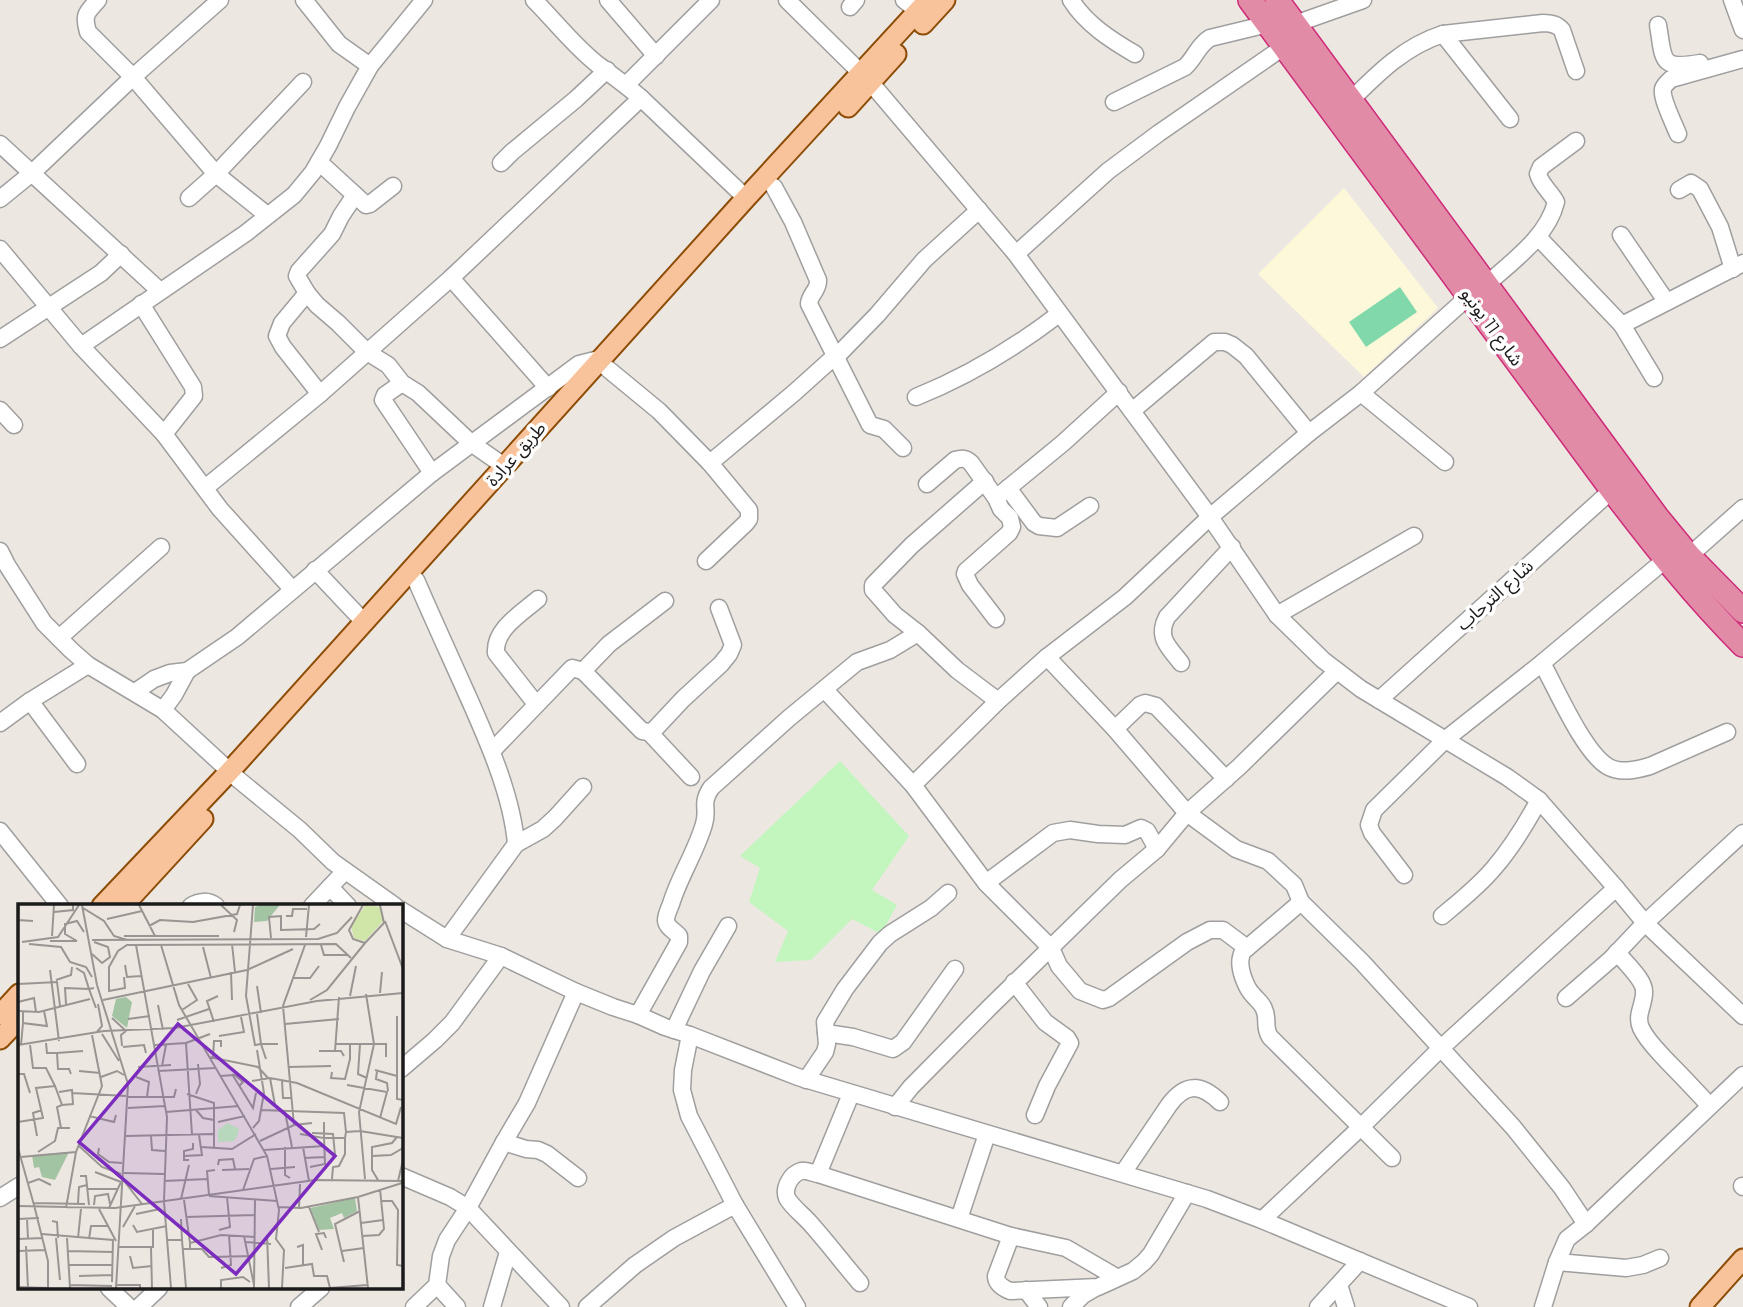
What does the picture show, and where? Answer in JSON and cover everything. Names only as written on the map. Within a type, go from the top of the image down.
[{"type":"highway","name":"شارع 11 يونيو","points":[[1277,0],[1350,101],[1612,490],[1701,602],[1743,645]]},
{"type":"highway","name":"شارع 11 يونيو","points":[[1250,1],[1657,517],[1689,556],[1743,611]]},
{"type":"main road","name":"طريق عرادة","points":[[104,904],[234,776],[416,579],[606,363],[746,198],[813,135],[945,0]]},
{"type":"main road","name":"طريق عرادة","points":[[866,78],[917,4]]},
{"type":"main road","name":"طريق عرادة","points":[[125,904],[364,622],[504,466],[774,187],[813,135]]},
{"type":"main road","points":[[0,1015],[18,996]]},
{"type":"main road","points":[[0,1039],[18,1020]]},
{"type":"main road","points":[[1700,1307],[1742,1261]]},
{"type":"street","points":[[98,0],[86,13],[88,32],[133,77],[216,174],[267,215]]},
{"type":"street","points":[[0,199],[32,173],[133,77],[220,0]]},
{"type":"street","points":[[304,0],[339,44],[370,66]]},
{"type":"street","points":[[81,346],[246,233],[294,195],[319,162],[370,66],[424,0]]},
{"type":"street","points":[[534,0],[597,64],[641,98],[746,198]]},
{"type":"street","points":[[608,0],[656,57]]},
{"type":"street","points":[[626,85],[711,0]]},
{"type":"street","points":[[787,0],[866,78],[1016,254],[1232,547],[1277,615],[1307,645],[1361,689],[1507,777],[1539,800],[1645,923],[1743,1016]]},
{"type":"street","points":[[1071,0],[1077,10],[1101,32],[1135,54]]},
{"type":"street","points":[[1295,24],[1363,0]]},
{"type":"street","points":[[1732,0],[1743,30]]},
{"type":"street","points":[[1350,101],[1410,48],[1443,34],[1543,23],[1557,25],[1562,30],[1576,71]]},
{"type":"street","points":[[1114,102],[1185,67],[1210,38],[1268,24]]},
{"type":"street","points":[[1658,25],[1664,57],[1670,64],[1691,64],[1743,52]]},
{"type":"street","points":[[1443,34],[1510,119]]},
{"type":"street","points":[[1016,254],[1108,171],[1285,46]]},
{"type":"street","points":[[1678,134],[1663,97],[1665,85],[1671,79],[1743,59]]},
{"type":"street","points":[[501,163],[607,70]]},
{"type":"street","points":[[189,198],[216,174],[303,82]]},
{"type":"street","points":[[205,488],[320,394],[451,278],[641,98]]},
{"type":"street","points":[[913,785],[1047,657],[1125,597],[1210,517],[1361,393],[1538,237],[1554,211],[1556,202],[1539,181],[1538,174],[1541,167],[1576,141]]},
{"type":"street","points":[[0,144],[160,291]]},
{"type":"street","points":[[319,162],[368,205],[393,186]]},
{"type":"street","points":[[1622,325],[1738,266],[1700,189],[1691,183],[1679,191]]},
{"type":"street","points":[[774,187],[793,222],[818,280],[818,286],[809,304],[870,425],[884,429],[903,448]]},
{"type":"street","points":[[355,195],[332,234],[297,273],[307,293],[367,352],[388,365],[402,383],[418,393],[471,443],[504,466]]},
{"type":"street","points":[[710,463],[836,356],[877,315],[923,260],[979,210]]},
{"type":"street","points":[[1622,235],[1666,301]]},
{"type":"street","points":[[1538,237],[1622,325],[1654,378]]},
{"type":"street","points":[[0,249],[81,346],[164,434],[220,509],[292,589]]},
{"type":"street","points":[[0,339],[101,273],[121,254]]},
{"type":"street","points":[[451,278],[548,388]]},
{"type":"street","points":[[307,293],[282,323],[277,336],[320,394]]},
{"type":"street","points":[[141,304],[194,392],[194,396],[164,434]]},
{"type":"street","points":[[916,397],[959,377],[1014,345],[1059,314]]},
{"type":"street","points":[[1132,411],[1214,342],[1225,342],[1246,356],[1309,433]]},
{"type":"street","points":[[163,710],[187,671],[237,637],[432,473],[579,364],[606,363],[659,411],[710,463],[749,510],[746,523],[706,561]]},
{"type":"street","points":[[402,383],[385,395],[383,400],[432,473]]},
{"type":"street","points":[[996,619],[970,585],[965,574],[1009,533],[1012,527],[1010,518],[1001,509],[1002,493],[1119,392]]},
{"type":"street","points":[[1361,393],[1445,461]]},
{"type":"street","points":[[0,410],[14,425]]},
{"type":"street","points":[[928,484],[960,458],[971,463],[985,481],[1040,526],[1057,528],[1090,506]]},
{"type":"street","points":[[985,481],[912,545],[873,585],[874,593],[895,615],[957,670],[998,701]]},
{"type":"street","name":"شارع الترحاب","points":[[1379,700],[1612,490]]},
{"type":"street","points":[[1689,556],[1743,508]]},
{"type":"street","points":[[1277,615],[1414,536]]},
{"type":"street","points":[[59,638],[161,547]]},
{"type":"street","points":[[1181,663],[1163,639],[1163,625],[1167,617],[1232,547]]},
{"type":"street","points":[[0,551],[44,623],[59,638],[89,665],[163,710],[333,862],[392,904]]},
{"type":"street","points":[[1404,875],[1372,833],[1369,825],[1374,810],[1446,739],[1542,663],[1665,559]]},
{"type":"street","points":[[316,570],[364,622]]},
{"type":"street","points":[[416,579],[492,751],[509,806],[516,844]]},
{"type":"street","points":[[536,704],[496,653],[495,645],[503,630],[538,599]]},
{"type":"street","points":[[583,671],[609,644],[665,601]]},
{"type":"street","points":[[492,751],[572,668],[583,671],[642,731],[649,732],[658,727],[682,699],[729,654],[733,645],[719,608]]},
{"type":"street","points":[[638,1015],[678,943],[679,936],[668,926],[666,920],[673,896],[699,841],[706,820],[705,797],[711,788],[765,739],[862,659],[890,650],[918,634]]},
{"type":"street","points":[[1047,657],[1115,729],[1187,813],[1236,849],[1268,860],[1294,885],[1301,902],[1362,962],[1513,1128],[1562,1188],[1586,1223]]},
{"type":"street","points":[[1542,663],[1589,747],[1607,766],[1615,769],[1627,771],[1650,766],[1727,732]]},
{"type":"street","points":[[0,723],[89,665]]},
{"type":"street","points":[[135,692],[154,679],[187,671]]},
{"type":"street","points":[[895,1107],[911,1087],[1014,982],[1120,880],[1157,849],[1187,813],[1226,779],[1337,671]]},
{"type":"street","points":[[825,690],[913,785],[986,883],[1051,948],[1059,966],[1080,991],[1103,1000],[1109,998],[1175,949],[1210,930],[1223,930],[1247,948]]},
{"type":"street","points":[[30,701],[77,764]]},
{"type":"street","points":[[1115,729],[1140,705],[1145,703],[1156,706],[1226,779]]},
{"type":"street","points":[[649,732],[691,777]]},
{"type":"street","points":[[447,939],[516,844],[543,829],[583,787]]},
{"type":"street","points":[[1442,916],[1493,869],[1523,830],[1539,800]]},
{"type":"street","points":[[986,883],[1053,833],[1070,830],[1125,835],[1141,828],[1147,831],[1157,849]]},
{"type":"street","points":[[0,831],[58,904]]},
{"type":"street","points":[[1566,998],[1611,960],[1645,923],[1743,833]]},
{"type":"street","points":[[314,904],[345,871]]},
{"type":"street","points":[[330,887],[346,904]]},
{"type":"street","points":[[1262,1220],[1441,1048],[1616,888]]},
{"type":"street","points":[[806,1080],[825,1052],[825,1022],[840,995],[880,943],[948,893]]},
{"type":"street","points":[[195,904],[202,901],[213,904]]},
{"type":"street","points":[[1301,902],[1242,952],[1241,965],[1252,994],[1264,1007],[1267,1031],[1392,1158]]},
{"type":"street","points":[[402,911],[447,939],[500,956],[613,1007],[806,1080],[1187,1193],[1262,1220],[1464,1306]]},
{"type":"street","points":[[674,1030],[702,971],[728,926]]},
{"type":"street","points":[[1616,952],[1644,987],[1645,994],[1639,1015],[1642,1030],[1650,1043],[1709,1105]]},
{"type":"street","points":[[402,1068],[452,1023],[500,956]]},
{"type":"street","points":[[825,1033],[897,1048],[955,969]]},
{"type":"street","points":[[1014,982],[1045,1022],[1067,1038],[1070,1044],[1035,1115]]},
{"type":"street","points":[[414,1307],[437,1285],[441,1256],[447,1240],[527,1103],[576,992]]},
{"type":"street","points":[[690,1035],[682,1080],[689,1116],[735,1205],[797,1307]]},
{"type":"street","points":[[1543,1307],[1567,1240],[1743,1074]]},
{"type":"street","points":[[1123,1173],[1169,1105],[1183,1091],[1202,1088],[1220,1102]]},
{"type":"street","points":[[818,1174],[851,1094]]},
{"type":"street","points":[[959,1219],[987,1134]]},
{"type":"street","points":[[503,1142],[547,1154],[578,1178]]},
{"type":"street","points":[[860,1283],[789,1200],[786,1190],[793,1175],[805,1171],[818,1174],[1011,1236],[1066,1248],[1116,1278]]},
{"type":"street","points":[[402,1176],[450,1197],[468,1208],[561,1307]]},
{"type":"street","points":[[0,1198],[18,1187]]},
{"type":"street","points":[[1071,1307],[1083,1295],[1133,1271],[1144,1262],[1187,1193]]},
{"type":"street","points":[[587,1307],[635,1265],[664,1245],[735,1205]]},
{"type":"street","points":[[1011,1236],[996,1276],[1002,1287],[1010,1292],[1098,1286]]},
{"type":"street","points":[[492,1307],[508,1252]]},
{"type":"street","points":[[1557,1262],[1626,1268],[1660,1258]]},
{"type":"street","points":[[1318,1307],[1360,1261]]},
{"type":"street","points":[[1339,1284],[1346,1307]]},
{"type":"street","points":[[437,1285],[457,1307]]},
{"type":"street","points":[[111,1290],[129,1307]]},
{"type":"street","points":[[139,1307],[157,1290]]},
{"type":"street","points":[[299,1307],[319,1290]]},
{"type":"street","points":[[1026,1290],[1039,1307]]},
{"type":"shaded area","points":[[1344,188],[1438,308],[1364,377],[1258,274]]},
{"type":"green space","points":[[1400,287],[1417,312],[1366,347],[1349,322]]},
{"type":"green space","points":[[840,761],[909,836],[872,890],[897,905],[881,934],[852,919],[811,960],[775,962],[788,931],[749,902],[760,868],[740,856]]}]
